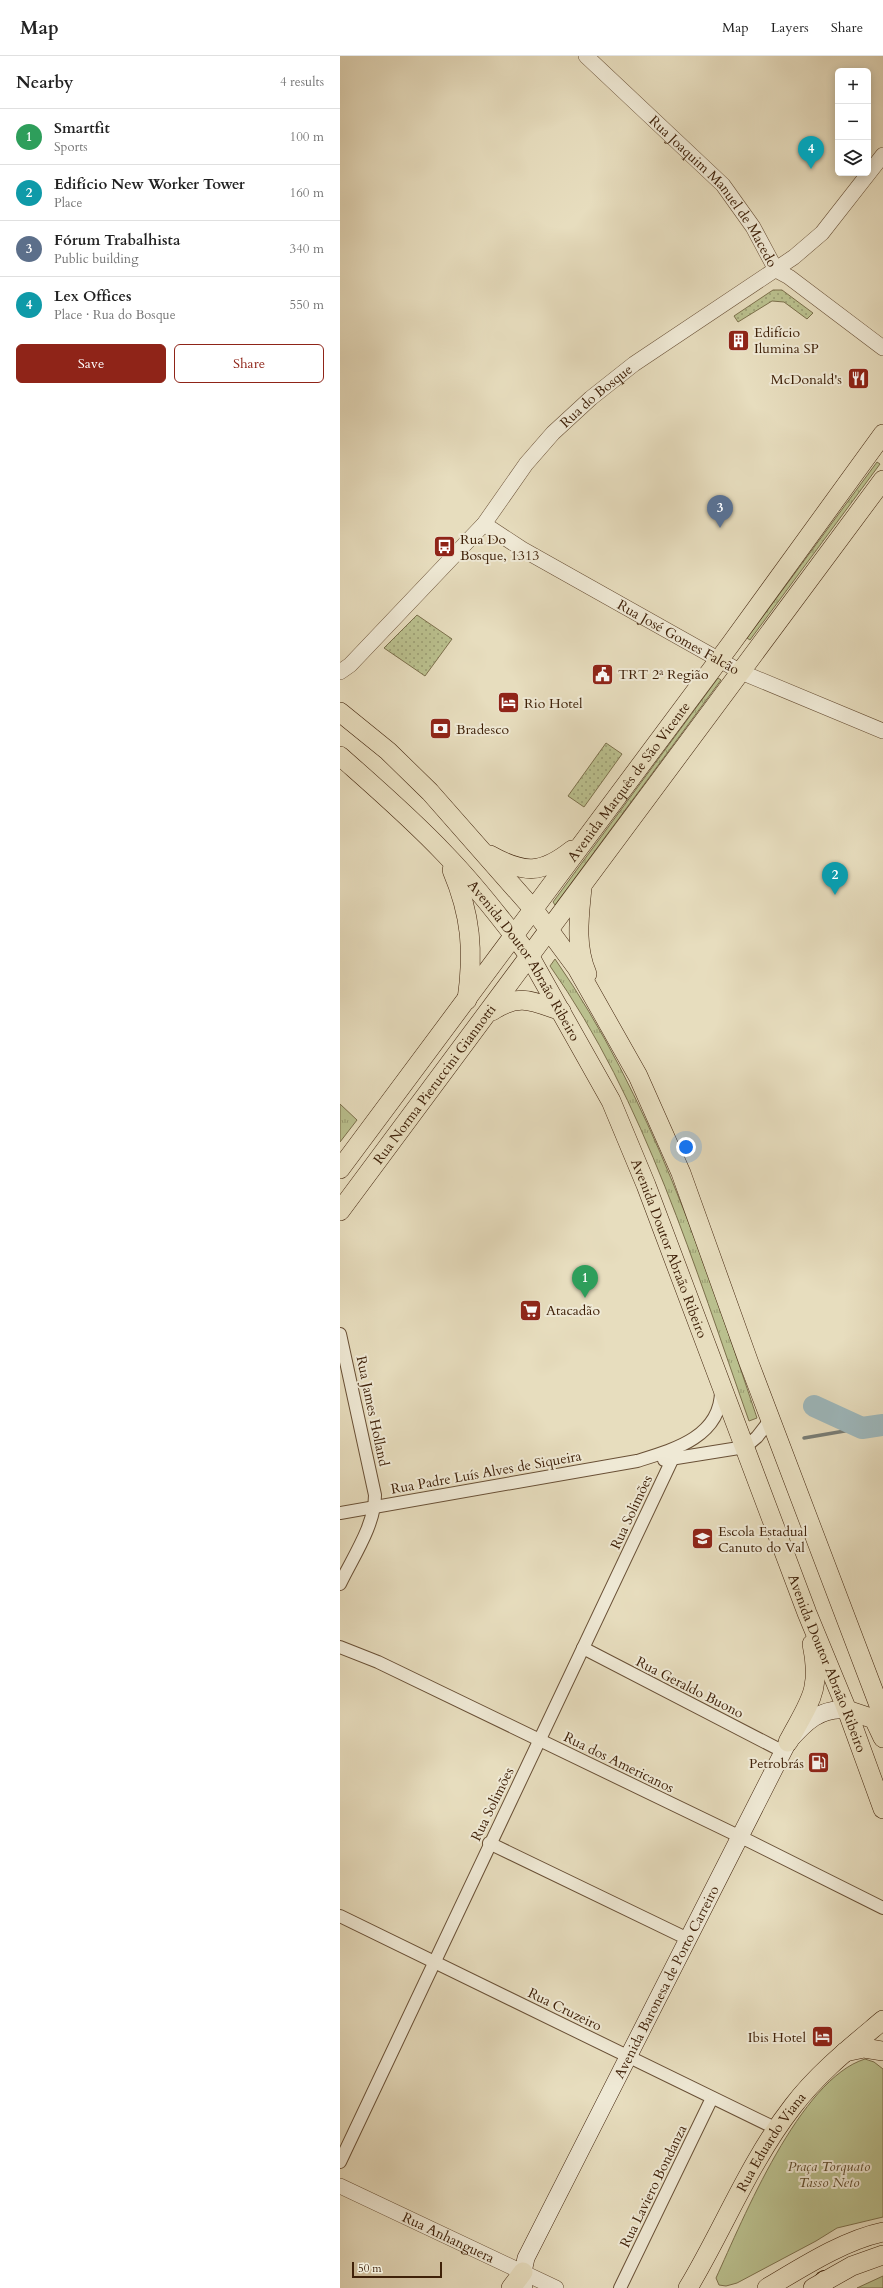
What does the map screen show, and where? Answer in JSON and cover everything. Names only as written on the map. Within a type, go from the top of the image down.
[{"type":"main road","name":"Avenida Marquês de São Vicente","points":[[515,936],[883,434]]},
{"type":"main road","name":"Avenida Marquês de São Vicente","points":[[530,958],[883,480]]},
{"type":"main road","points":[[340,703],[356,718],[356,725]]},
{"type":"main road","points":[[340,712],[388,752],[430,792],[534,910],[577,968],[601,1008],[647,1093],[681,1173],[702,1236],[883,1716]]},
{"type":"main road","name":"Avenida Doutor Abraão Ribeiro","points":[[340,756],[413,821],[446,855],[515,936],[530,958],[561,1011],[611,1101],[646,1185],[807,1613],[848,1710],[883,1809]]},
{"type":"main road","points":[[483,851],[511,864],[533,869],[546,867],[584,842]]},
{"type":"main road","points":[[446,855],[468,918],[471,959],[466,1000]]},
{"type":"main road","points":[[582,887],[578,922],[580,951],[587,973],[600,999],[601,1008]]},
{"type":"main road","name":"Rua Norma Pieruccini Giannotti","points":[[340,1169],[515,936]]},
{"type":"main road","name":"Rua Norma Pieruccini Giannotti","points":[[340,1211],[530,958]]},
{"type":"main road","points":[[487,1014],[509,1001],[518,1000],[527,1000],[561,1011]]},
{"type":"main road","points":[[786,1747],[814,1690],[817,1676],[807,1613]]},
{"type":"main road","name":"Avenida Baronesa de Porto Carreiro","points":[[523,2280],[528,2254],[786,1747],[806,1722],[815,1716],[832,1709],[848,1710]]},
{"type":"main road","points":[[848,1710],[874,1719],[883,1738]]},
{"type":"main road","name":"Rua Eduardo Viana","points":[[688,2288],[777,2129],[793,2106],[821,2072],[883,2020]]},
{"type":"main road","points":[[845,2052],[864,2048],[883,2051]]},
{"type":"main road","points":[[767,2288],[801,2268],[851,2243],[883,2232]]},
{"type":"main road","points":[[819,2286],[852,2266],[883,2255]]},
{"type":"main road","points":[[511,2288],[523,2280]]},
{"type":"street","name":"Rua Joaquim Manuel de Macedo","points":[[586,56],[724,185],[753,227],[776,270],[789,277],[883,348]]},
{"type":"street","name":"Rua do Bosque","points":[[340,672],[350,665],[484,524],[546,440],[591,398],[640,360],[776,270],[822,233],[883,155]]},
{"type":"street","name":"Rua José Gomes Falcão","points":[[484,524],[529,553],[741,672],[883,730]]},
{"type":"street","name":"Rua James Holland","points":[[340,1334],[374,1487],[375,1506],[340,1584]]},
{"type":"street","name":"Rua Padre Luís Alves de Siqueira","points":[[340,1513],[637,1461],[663,1453],[700,1435],[715,1417],[720,1402],[721,1384]]},
{"type":"street","points":[[745,1447],[757,1437],[771,1419]]},
{"type":"street","name":"Rua Padre Luís Alves de Siqueira","points":[[637,1461],[672,1460],[745,1447]]},
{"type":"street","name":"Rua Solimões","points":[[340,2162],[489,1843],[672,1460]]},
{"type":"street","name":"Rua dos Americanos","points":[[340,1647],[378,1662],[740,1836],[883,1908]]},
{"type":"street","name":"Rua Geraldo Buono","points":[[583,1648],[786,1747]]},
{"type":"street","points":[[489,1843],[688,1940]]},
{"type":"street","name":"Rua Cruzeiro","points":[[340,1916],[777,2129]]},
{"type":"street","name":"Rua Laviero Bondanza","points":[[620,2288],[712,2098]]},
{"type":"street","name":"Rua Anhanguera","points":[[340,2186],[523,2280],[556,2288]]},
{"type":"green space","points":[[773,290],[782,290],[813,313],[807,319],[784,302],[772,301],[738,322],[734,316]]},
{"type":"green space","points":[[877,462],[880,464],[750,640],[747,638]]},
{"type":"green space","points":[[417,615],[452,639],[425,676],[384,648]]},
{"type":"green space","points":[[718,678],[721,680],[555,905],[553,902]]},
{"type":"green space","points":[[606,743],[622,754],[584,807],[568,796]]},
{"type":"green space","points":[[555,959],[589,1012],[620,1067],[647,1123],[672,1181],[717,1299],[757,1418],[749,1421],[687,1245],[665,1186],[641,1129],[614,1073],[584,1018],[550,966]]},
{"type":"green space","points":[[340,1104],[357,1120],[340,1142]]},
{"type":"green space","name":"Praça Torquato Tasso Neto","points":[[865,2059],[874,2062],[883,2069],[883,2217],[837,2228],[816,2241],[737,2283],[726,2286],[719,2285],[716,2278],[758,2188],[776,2154],[796,2122],[818,2093],[841,2072]]},
{"type":"green space","points":[[883,2276],[883,2288],[857,2288]]},
{"type":"waterway","points":[[814,1406],[862,1428],[883,1425]]},
{"type":"waterway","points":[[804,1438],[862,1428]]},
{"type":"place","name":"Lex Offices","points":[[811,169]]},
{"type":"place","name":"Edifício Ilumina SP","points":[[739,340]]},
{"type":"place","name":"McDonald's","points":[[858,379]]},
{"type":"place","name":"Fórum Trabalhista","points":[[720,528]]},
{"type":"place","name":"Rua Do Bosque, 1313","points":[[445,547]]},
{"type":"place","name":"TRT 2ª Região","points":[[602,674]]},
{"type":"place","name":"Rio Hotel","points":[[508,703]]},
{"type":"place","name":"Bradesco","points":[[441,729]]},
{"type":"place","name":"Edifício New Worker Tower","points":[[835,895]]},
{"type":"place","name":"Smartfit","points":[[585,1298]]},
{"type":"place","name":"Atacadão","points":[[530,1310]]},
{"type":"place","name":"Escola Estadual Canuto do Val","points":[[702,1539]]},
{"type":"place","name":"Petrobrás","points":[[819,1763]]},
{"type":"place","name":"Ibis Hotel","points":[[822,2037]]}]
